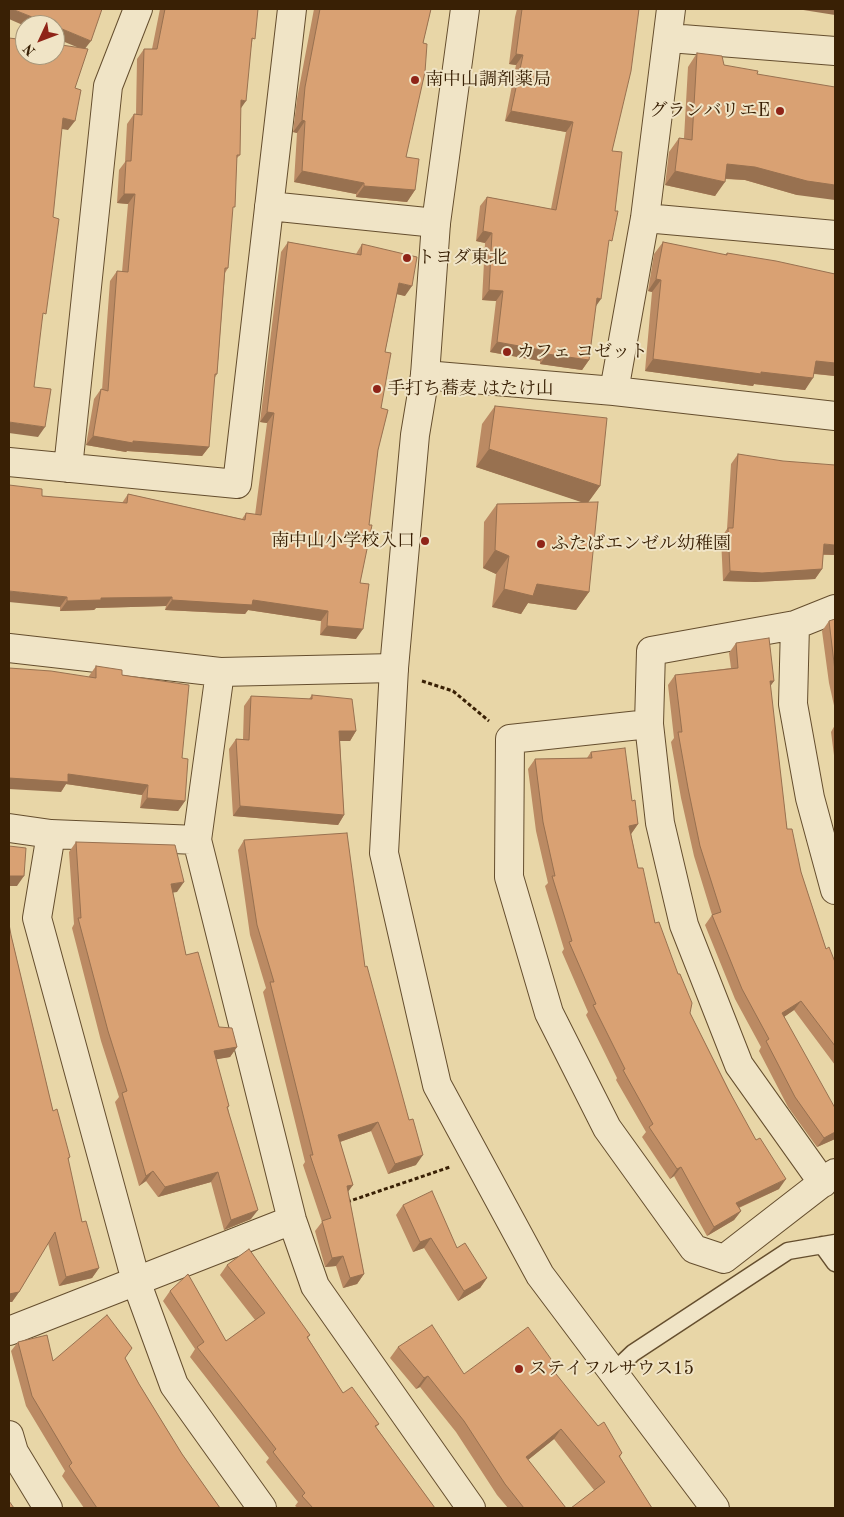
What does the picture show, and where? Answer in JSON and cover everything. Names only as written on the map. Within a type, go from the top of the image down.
[{"type":"street","points":[[68,468],[108,86],[138,9]]},
{"type":"street","points":[[9,462],[237,484],[292,9]]},
{"type":"street","points":[[465,9],[436,223],[425,375],[415,435],[405,674],[384,853],[438,1085],[540,1275],[715,1508]]},
{"type":"street","points":[[614,391],[645,218],[671,9]]},
{"type":"street","points":[[668,38],[835,51]]},
{"type":"street","points":[[269,206],[436,223]]},
{"type":"street","points":[[645,218],[835,235]]},
{"type":"street","points":[[425,375],[614,391],[835,416]]},
{"type":"street","points":[[649,724],[510,739],[508,877],[549,1013],[607,1128],[694,1249],[724,1259],[829,1178],[739,1065],[684,925],[660,823],[649,724],[651,651],[795,625],[835,609]]},
{"type":"street","points":[[795,625],[793,704],[810,798],[835,890]]},
{"type":"street","points":[[9,648],[220,672],[405,674]]},
{"type":"street","points":[[220,672],[197,840],[292,1220],[315,1286],[471,1508]]},
{"type":"street","points":[[9,828],[51,834],[197,840]]},
{"type":"street","points":[[51,834],[37,918],[136,1281],[174,1385],[262,1508]]},
{"type":"street","points":[[9,1331],[292,1220]]},
{"type":"street","points":[[9,1435],[14,1452],[48,1508]]},
{"type":"lane","points":[[613,1372],[633,1353],[788,1251],[828,1244],[835,1264]]},
{"type":"path","points":[[405,674],[453,691],[510,739]]},
{"type":"path","points":[[338,1204],[460,1164]]},
{"type":"building","points":[[12,9],[102,9],[91,41],[65,30],[65,15],[27,15]]},
{"type":"building","points":[[165,9],[258,9],[255,39],[252,38],[246,101],[241,100],[240,155],[237,155],[235,207],[233,207],[228,268],[225,268],[209,447],[133,441],[133,443],[93,436],[101,389],[108,391],[117,271],[128,272],[135,194],[124,194],[126,161],[131,161],[134,114],[142,115],[144,49],[157,49]]},
{"type":"building","points":[[320,9],[431,9],[423,43],[427,44],[425,72],[406,157],[419,159],[415,190],[364,186],[364,183],[302,171],[305,121],[302,120],[305,87]]},
{"type":"building","points":[[522,9],[639,9],[631,71],[612,151],[622,152],[615,211],[618,211],[612,241],[609,240],[601,299],[597,298],[589,360],[547,354],[547,351],[497,342],[503,291],[489,290],[492,233],[483,231],[487,197],[556,210],[573,122],[511,111],[523,55],[516,54]]},
{"type":"building","points":[[9,38],[15,39],[15,65],[65,65],[65,46],[88,49],[75,88],[81,90],[75,121],[63,118],[53,217],[59,219],[46,314],[43,313],[34,387],[51,389],[45,427],[9,422]]},
{"type":"building","points":[[697,53],[722,56],[724,65],[758,71],[757,74],[835,87],[835,185],[807,181],[755,167],[727,164],[725,182],[675,171],[679,138],[692,140]]},
{"type":"building","points":[[288,242],[361,255],[362,244],[417,257],[412,286],[399,283],[385,352],[391,353],[381,408],[388,410],[378,450],[369,525],[372,525],[360,583],[369,584],[363,629],[327,626],[328,611],[253,600],[252,605],[172,600],[172,597],[101,598],[101,600],[67,601],[67,597],[9,591],[9,485],[42,489],[42,496],[127,503],[128,494],[245,520],[246,513],[261,515],[274,413],[267,412]]},
{"type":"building","points":[[663,242],[727,255],[727,253],[776,261],[835,274],[835,363],[816,361],[813,378],[761,372],[761,374],[653,359],[661,280],[656,279]]},
{"type":"building","points":[[495,406],[607,418],[600,486],[489,449]]},
{"type":"building","points":[[738,454],[783,461],[835,465],[835,545],[824,544],[822,569],[762,573],[730,571],[728,528],[733,528]]},
{"type":"building","points":[[598,502],[589,592],[537,584],[533,596],[504,589],[509,556],[495,550],[497,504]]},
{"type":"building","points":[[835,619],[835,671],[829,621]]},
{"type":"building","points":[[769,638],[774,681],[770,681],[787,829],[792,829],[801,872],[826,949],[829,947],[835,962],[835,1046],[801,1001],[782,1013],[835,1108],[835,1132],[824,1138],[795,1097],[766,1041],[769,1039],[742,989],[712,915],[721,912],[700,846],[678,732],[682,732],[675,675],[738,668],[736,643]]},
{"type":"building","points":[[96,666],[122,670],[122,675],[189,685],[182,758],[188,759],[185,801],[147,798],[148,785],[68,774],[68,782],[9,778],[9,668],[51,671],[96,678]]},
{"type":"building","points":[[312,695],[352,699],[356,731],[339,731],[344,815],[240,806],[236,739],[249,740],[251,696],[312,699]]},
{"type":"building","points":[[625,748],[632,801],[635,800],[638,824],[629,826],[638,868],[643,868],[655,923],[659,922],[678,974],[680,974],[692,1003],[690,1013],[729,1091],[756,1140],[760,1138],[786,1179],[736,1203],[741,1211],[714,1227],[681,1167],[677,1169],[649,1127],[653,1124],[623,1070],[625,1069],[593,1005],[596,1004],[569,942],[572,941],[552,876],[555,876],[543,822],[535,759],[592,758],[591,752]]},
{"type":"building","points":[[347,833],[365,967],[367,966],[409,1120],[413,1119],[423,1155],[395,1164],[378,1122],[338,1135],[353,1185],[347,1186],[364,1274],[350,1278],[343,1256],[332,1258],[322,1221],[331,1218],[310,1155],[313,1155],[270,982],[274,982],[257,925],[244,840]]},
{"type":"building","points":[[76,842],[175,845],[184,882],[171,884],[186,955],[198,952],[219,1027],[232,1028],[237,1047],[214,1051],[229,1106],[227,1107],[258,1210],[231,1220],[218,1172],[165,1187],[153,1171],[146,1176],[122,1093],[127,1091],[108,1031],[78,918],[81,918]]},
{"type":"building","points":[[9,846],[26,848],[24,876],[9,876]]},
{"type":"building","points":[[9,924],[53,1111],[57,1109],[70,1157],[68,1158],[82,1222],[86,1221],[99,1268],[66,1277],[55,1232],[19,1292],[9,1294]]},
{"type":"building","points":[[432,1191],[457,1248],[465,1243],[487,1278],[464,1291],[431,1238],[420,1242],[403,1205]]},
{"type":"building","points":[[249,1249],[310,1335],[307,1337],[343,1393],[352,1387],[379,1424],[375,1426],[435,1508],[313,1508],[302,1496],[305,1493],[273,1452],[276,1449],[197,1347],[204,1342],[170,1291],[188,1274],[226,1341],[265,1313],[227,1265]]},
{"type":"building","points":[[107,1315],[132,1348],[125,1358],[139,1384],[182,1454],[220,1508],[97,1508],[69,1466],[72,1463],[32,1396],[18,1342],[47,1335],[53,1361]]},
{"type":"building","points":[[432,1325],[464,1374],[528,1327],[556,1366],[552,1369],[598,1426],[604,1422],[622,1453],[619,1456],[652,1508],[571,1508],[605,1482],[561,1429],[526,1457],[566,1508],[524,1508],[505,1484],[464,1421],[428,1376],[424,1378],[398,1347]]},
{"type":"building","points":[[9,1501],[14,1508],[9,1508]]},
{"type":"place","name":"南中山調剤薬局","points":[[415,80]]},
{"type":"place","name":"グランバリエE","points":[[780,111]]},
{"type":"place","name":"トヨダ東北","points":[[407,258]]},
{"type":"place","name":"カフェ コゼット","points":[[507,352]]},
{"type":"place","name":"手打ち蕎麦 はたけ山","points":[[377,389]]},
{"type":"place","name":"南中山小学校入口","points":[[425,541]]},
{"type":"place","name":"ふたばエンゼル幼稚園","points":[[541,544]]},
{"type":"place","name":"ステイフルサウス15","points":[[519,1369]]}]
